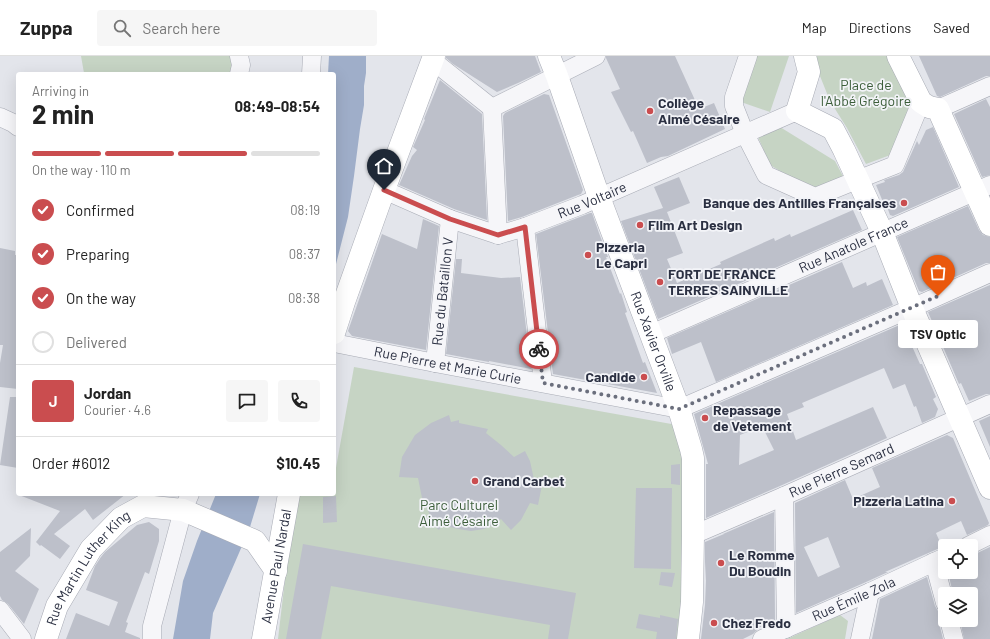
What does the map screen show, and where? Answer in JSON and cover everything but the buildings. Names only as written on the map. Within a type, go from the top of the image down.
[{"type":"main road","points":[[805,56],[809,72],[797,111],[833,129],[844,150],[882,232],[912,308],[990,488]]},
{"type":"main road","points":[[898,56],[983,189],[990,225]]},
{"type":"main road","points":[[336,327],[384,190],[433,58]]},
{"type":"main road","name":"Rue Xavier Orville","points":[[553,66],[599,198],[679,409],[691,449],[693,458],[692,602],[688,639]]},
{"type":"main road","name":"Avenue Paul Nardal","points":[[263,639],[289,496]]},
{"type":"main road","name":"Rue Martin Luther King","points":[[46,639],[57,606],[91,549],[121,518],[143,506],[189,502],[255,541]]},
{"type":"main road","points":[[276,571],[255,541],[283,532]]},
{"type":"street","points":[[239,56],[241,65],[239,72]]},
{"type":"street","points":[[311,72],[312,56]]},
{"type":"street","points":[[492,108],[553,66],[596,56]]},
{"type":"street","points":[[748,56],[733,102],[744,134],[766,175],[815,198],[895,165],[929,106],[990,86]]},
{"type":"street","points":[[384,190],[450,219],[498,235],[492,108],[433,58]]},
{"type":"street","name":"Rue Voltaire","points":[[498,235],[525,227],[582,206],[797,111]]},
{"type":"street","points":[[0,118],[16,125]]},
{"type":"street","name":"Rue Anatole France","points":[[651,334],[983,189]]},
{"type":"street","name":"Rue du Bataillon V","points":[[435,363],[450,219]]},
{"type":"street","points":[[525,227],[543,383]]},
{"type":"street","points":[[679,409],[990,273]]},
{"type":"street","name":"Rue Pierre et Marie Curie","points":[[336,343],[679,409]]},
{"type":"street","name":"Rue Pierre Semard","points":[[693,535],[990,404]]},
{"type":"street","points":[[784,496],[786,629]]},
{"type":"street","points":[[152,639],[152,626],[189,502]]},
{"type":"street","points":[[978,541],[990,536]]},
{"type":"street","name":"Rue Émile Zola","points":[[762,639],[870,592],[938,560]]},
{"type":"street","points":[[860,639],[870,592]]},
{"type":"street","points":[[0,610],[22,639]]},
{"type":"street","points":[[951,627],[954,639]]},
{"type":"green space","points":[[81,56],[232,56],[233,72],[84,72]]},
{"type":"green space","name":"Place de l'Abbé Grégoire","points":[[754,56],[789,56],[770,112],[738,101]]},
{"type":"green space","name":"Place de l'Abbé Grégoire","points":[[812,56],[887,56],[910,104],[893,154],[866,164],[847,128],[830,101]]},
{"type":"green space","points":[[780,127],[835,161],[845,180],[817,193],[770,165],[758,137]]},
{"type":"green space","name":"Parc Culturel Aimé Césaire","points":[[354,367],[677,425],[685,456],[683,594],[678,639],[278,639],[295,496],[336,496],[336,468]]},
{"type":"green space","points":[[840,615],[848,621],[845,639],[787,639]]},
{"type":"water","points":[[329,56],[366,56],[364,105],[354,176],[348,217],[336,264],[336,72],[328,72]]},
{"type":"water","points":[[215,496],[259,496],[250,527],[213,613],[210,639],[173,639],[183,581]]},
{"type":"way so far","points":[[539,349],[543,383],[679,409],[938,296]]},
{"type":"place","name":"Collège Aimé Césaire","points":[[650,111]]},
{"type":"place","name":"Banque des Antilles Françaises","points":[[904,203]]},
{"type":"place","name":"Film Art Design","points":[[640,225]]},
{"type":"place","name":"Pizzeria Le Capri","points":[[588,255]]},
{"type":"place","name":"FORT DE FRANCE TERRES SAINVILLE","points":[[660,282]]},
{"type":"place","name":"TSV Optic","points":[[938,296]]},
{"type":"place","name":"Candide","points":[[644,377]]},
{"type":"place","name":"Repassage de Vetement","points":[[705,418]]},
{"type":"place","name":"Grand Carbet","points":[[475,481]]},
{"type":"place","name":"Pizzeria Latina","points":[[952,501]]},
{"type":"place","name":"Le Romme Du Boudin","points":[[721,563]]},
{"type":"place","name":"Chez Fredo","points":[[714,623]]},
{"type":"route","points":[[384,190],[450,219],[498,235],[525,227],[539,349]]}]
